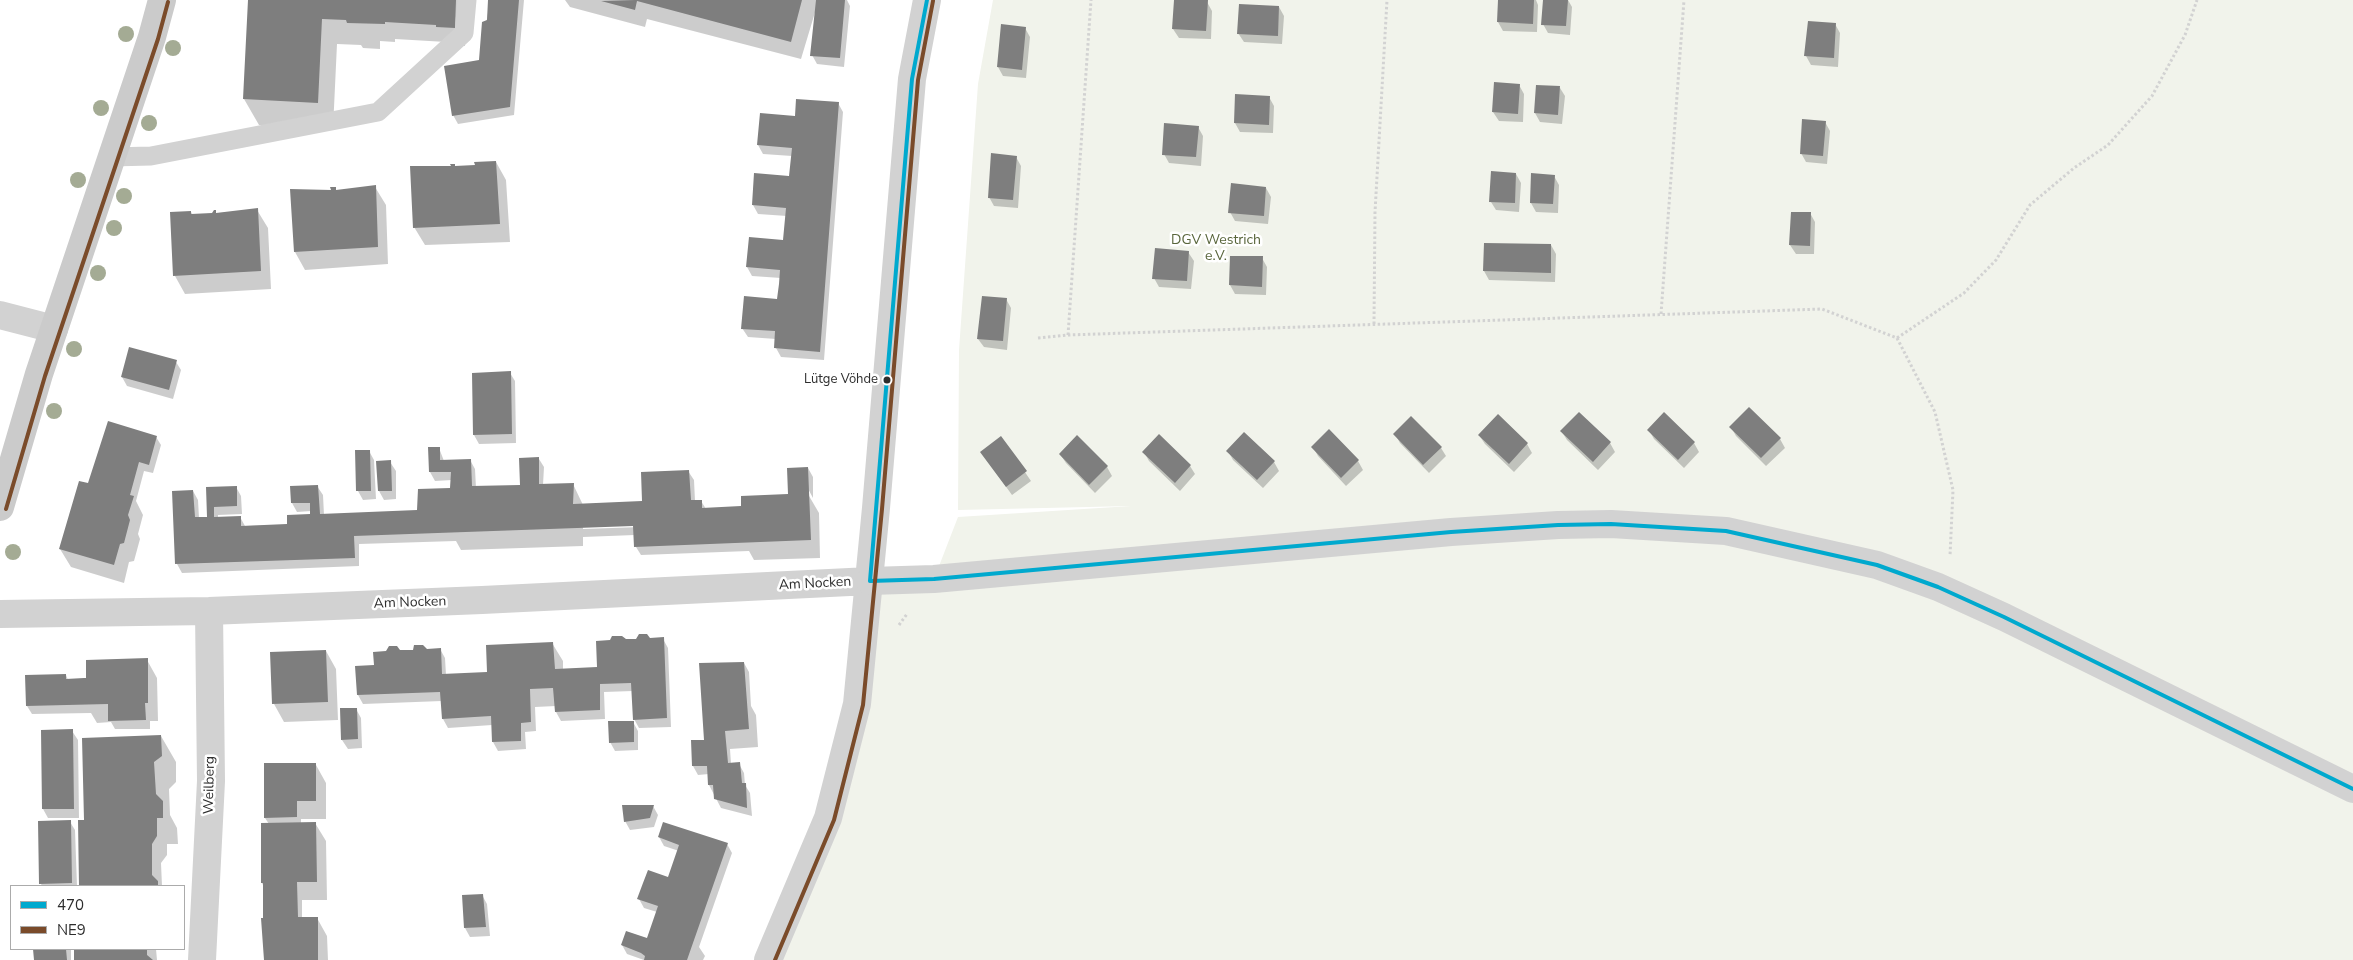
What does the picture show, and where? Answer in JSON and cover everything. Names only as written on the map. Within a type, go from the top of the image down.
[{"type":"main road","points":[[0,506],[54,329],[152,37],[162,0]]},
{"type":"street","points":[[768,960],[828,818],[857,704],[870,582],[912,79],[928,0]]},
{"type":"street","points":[[0,315],[54,329]]},
{"type":"street","name":"Am Nocken","points":[[0,614],[209,611],[934,579],[1451,532],[1558,525],[1611,524],[1726,531],[1877,565],[1938,587],[2004,617],[2353,789]]},
{"type":"street","name":"Weilberg","points":[[202,960],[211,781],[209,611]]},
{"type":"lane","points":[[111,158],[151,156],[378,112],[464,33],[467,0]]},
{"type":"path","points":[[1068,335],[1091,0]]},
{"type":"path","points":[[1374,324],[1375,212],[1387,0]]},
{"type":"path","points":[[1661,314],[1684,0]]},
{"type":"path","points":[[1897,338],[1964,293],[1996,260],[2030,205],[2074,168],[2108,145],[2146,103],[2152,96],[2185,34],[2197,0]]},
{"type":"path","points":[[1038,338],[1068,335],[1822,309],[1897,338],[1935,412],[1954,490],[1949,558]]},
{"type":"green space","name":"DGV Westrich e.V.","points":[[993,0],[2353,0],[2353,960],[768,960],[828,818],[870,581],[934,579],[958,517],[1131,506],[958,510],[959,350],[978,84]]},
{"type":"building","points":[[248,0],[456,0],[455,28],[385,22],[385,24],[347,23],[346,20],[322,19],[318,103],[243,99]]},
{"type":"building","points":[[488,0],[519,0],[510,107],[452,116],[444,66],[479,60],[482,22],[487,20]]},
{"type":"building","points":[[802,0],[791,42],[637,1],[635,10],[601,1]]},
{"type":"building","points":[[816,0],[845,0],[840,58],[810,56]]},
{"type":"building","points":[[1174,0],[1208,0],[1206,31],[1172,29]]},
{"type":"building","points":[[1498,0],[1534,0],[1533,24],[1497,22]]},
{"type":"building","points":[[1543,0],[1568,0],[1566,26],[1541,25]]},
{"type":"building","points":[[1239,4],[1279,6],[1278,36],[1237,34]]},
{"type":"building","points":[[1808,21],[1836,23],[1834,58],[1804,56]]},
{"type":"building","points":[[1001,24],[1026,27],[1022,70],[997,67]]},
{"type":"building","points":[[1494,82],[1520,84],[1518,114],[1492,112]]},
{"type":"building","points":[[1536,85],[1560,86],[1558,115],[1534,113]]},
{"type":"building","points":[[1235,94],[1270,96],[1269,125],[1234,123]]},
{"type":"building","points":[[796,99],[839,102],[820,352],[774,348],[775,331],[741,329],[744,296],[777,299],[779,284],[780,270],[746,267],[749,237],[783,240],[786,208],[752,205],[754,173],[789,176],[792,148],[757,145],[760,113],[795,116]]},
{"type":"building","points":[[1802,119],[1826,121],[1823,156],[1800,154]]},
{"type":"building","points":[[1164,123],[1199,126],[1196,157],[1162,155]]},
{"type":"building","points":[[991,153],[1017,156],[1013,200],[988,198]]},
{"type":"building","points":[[496,161],[500,224],[413,228],[410,166],[475,165],[474,162]]},
{"type":"building","points":[[1491,171],[1516,173],[1515,203],[1489,202]]},
{"type":"building","points":[[1531,173],[1555,175],[1553,204],[1530,203]]},
{"type":"building","points":[[1231,183],[1266,187],[1264,216],[1228,213]]},
{"type":"building","points":[[376,185],[378,247],[294,252],[290,189],[331,190],[330,187],[336,187],[336,190]]},
{"type":"building","points":[[258,208],[261,271],[173,276],[170,212],[191,211],[191,214],[212,213],[216,210],[216,213]]},
{"type":"building","points":[[1791,212],[1811,212],[1810,246],[1789,245]]},
{"type":"building","points":[[1484,243],[1551,244],[1551,273],[1483,271]]},
{"type":"building","points":[[1155,248],[1189,251],[1187,281],[1152,279]]},
{"type":"building","points":[[1230,256],[1263,256],[1262,287],[1229,285]]},
{"type":"building","points":[[982,296],[1007,298],[1003,341],[977,339]]},
{"type":"building","points":[[129,347],[177,360],[169,390],[121,377]]},
{"type":"building","points":[[511,371],[512,434],[473,435],[472,373]]},
{"type":"building","points":[[1749,407],[1781,438],[1761,458],[1729,427]]},
{"type":"building","points":[[1579,412],[1611,442],[1593,462],[1560,431]]},
{"type":"building","points":[[1664,412],[1695,442],[1678,460],[1647,430]]},
{"type":"building","points":[[1498,414],[1528,443],[1509,464],[1478,435]]},
{"type":"building","points":[[1411,416],[1442,447],[1423,465],[1393,434]]},
{"type":"building","points":[[108,421],[157,436],[149,465],[139,462],[130,495],[134,496],[128,515],[130,520],[124,543],[120,544],[114,565],[59,549],[79,481],[88,483]]},
{"type":"building","points":[[1329,429],[1359,460],[1341,478],[1311,447]]},
{"type":"building","points":[[1244,432],[1275,461],[1257,480],[1226,451]]},
{"type":"building","points":[[1159,434],[1191,465],[1175,483],[1142,452]]},
{"type":"building","points":[[1077,435],[1108,466],[1089,485],[1059,454]]},
{"type":"building","points":[[1001,436],[1027,471],[1006,487],[980,452]]},
{"type":"building","points":[[428,447],[440,447],[440,460],[471,459],[472,486],[520,485],[519,458],[539,457],[539,484],[574,483],[573,504],[642,501],[641,472],[689,470],[691,500],[702,500],[702,508],[741,506],[741,496],[788,494],[787,468],[808,467],[811,540],[634,547],[633,526],[354,536],[355,558],[175,564],[172,491],[193,490],[195,517],[207,517],[206,487],[237,486],[237,506],[214,507],[214,517],[241,516],[241,526],[287,524],[287,515],[310,514],[310,503],[291,503],[290,486],[318,485],[320,514],[417,510],[418,489],[450,488],[451,472],[429,472]]},
{"type":"building","points":[[355,450],[370,450],[371,491],[356,491]]},
{"type":"building","points":[[391,460],[392,491],[378,491],[376,461]]},
{"type":"building","points":[[639,634],[647,634],[650,638],[664,637],[667,718],[633,720],[631,683],[600,684],[600,710],[555,712],[553,688],[530,689],[531,722],[521,723],[521,741],[492,742],[491,716],[442,719],[440,692],[357,695],[355,666],[374,665],[373,652],[386,651],[389,646],[397,646],[400,650],[413,650],[414,645],[423,645],[427,649],[441,648],[442,674],[487,672],[486,645],[553,642],[555,669],[597,667],[596,641],[610,640],[612,636],[636,639]]},
{"type":"building","points":[[326,650],[328,702],[272,704],[270,652]]},
{"type":"building","points":[[148,658],[148,703],[145,703],[146,720],[108,721],[108,704],[26,706],[25,675],[66,674],[66,679],[86,678],[86,660]]},
{"type":"building","points":[[744,662],[749,729],[725,731],[728,763],[740,762],[742,783],[746,783],[747,808],[714,799],[713,785],[708,785],[707,766],[692,766],[691,740],[704,740],[699,663]]},
{"type":"building","points":[[340,708],[357,708],[358,739],[341,740]]},
{"type":"building","points":[[608,721],[634,721],[634,742],[609,743]]},
{"type":"building","points":[[73,729],[74,809],[42,809],[41,730]]},
{"type":"building","points":[[161,735],[162,756],[154,762],[156,794],[163,801],[163,818],[157,818],[157,836],[152,844],[152,875],[158,881],[158,885],[79,885],[78,820],[84,820],[82,738]]},
{"type":"building","points":[[264,763],[316,763],[316,801],[297,801],[297,817],[264,818]]},
{"type":"building","points":[[622,805],[654,805],[650,818],[624,822]]},
{"type":"building","points":[[71,820],[72,883],[39,884],[38,821]]},
{"type":"building","points":[[316,822],[317,882],[297,882],[298,917],[318,917],[318,960],[264,960],[261,918],[263,918],[263,883],[261,883],[261,823]]},
{"type":"building","points":[[663,822],[728,843],[687,960],[644,960],[645,956],[641,953],[621,945],[626,931],[647,938],[658,906],[637,899],[648,870],[668,877],[679,845],[658,837]]},
{"type":"building","points":[[483,894],[486,927],[464,928],[462,895]]},
{"type":"building","points":[[33,950],[66,950],[67,960],[34,960]]},
{"type":"building","points":[[74,950],[147,950],[147,955],[153,960],[74,960]]},
{"type":"transit line","name":"470","points":[[870,581],[912,79],[927,0]]},
{"type":"transit line","name":"NE9","points":[[775,960],[834,820],[863,705],[882,509],[918,80],[933,1]]},
{"type":"transit line","name":"NE9","points":[[6,509],[45,376],[158,39],[168,2]]},
{"type":"transit line","name":"470","points":[[870,581],[934,579],[1451,532],[1558,525],[1611,524],[1726,531],[1877,565],[1938,587],[2004,617],[2353,789]]},
{"type":"place","name":"Lütge Vöhde","points":[[887,380]]}]
